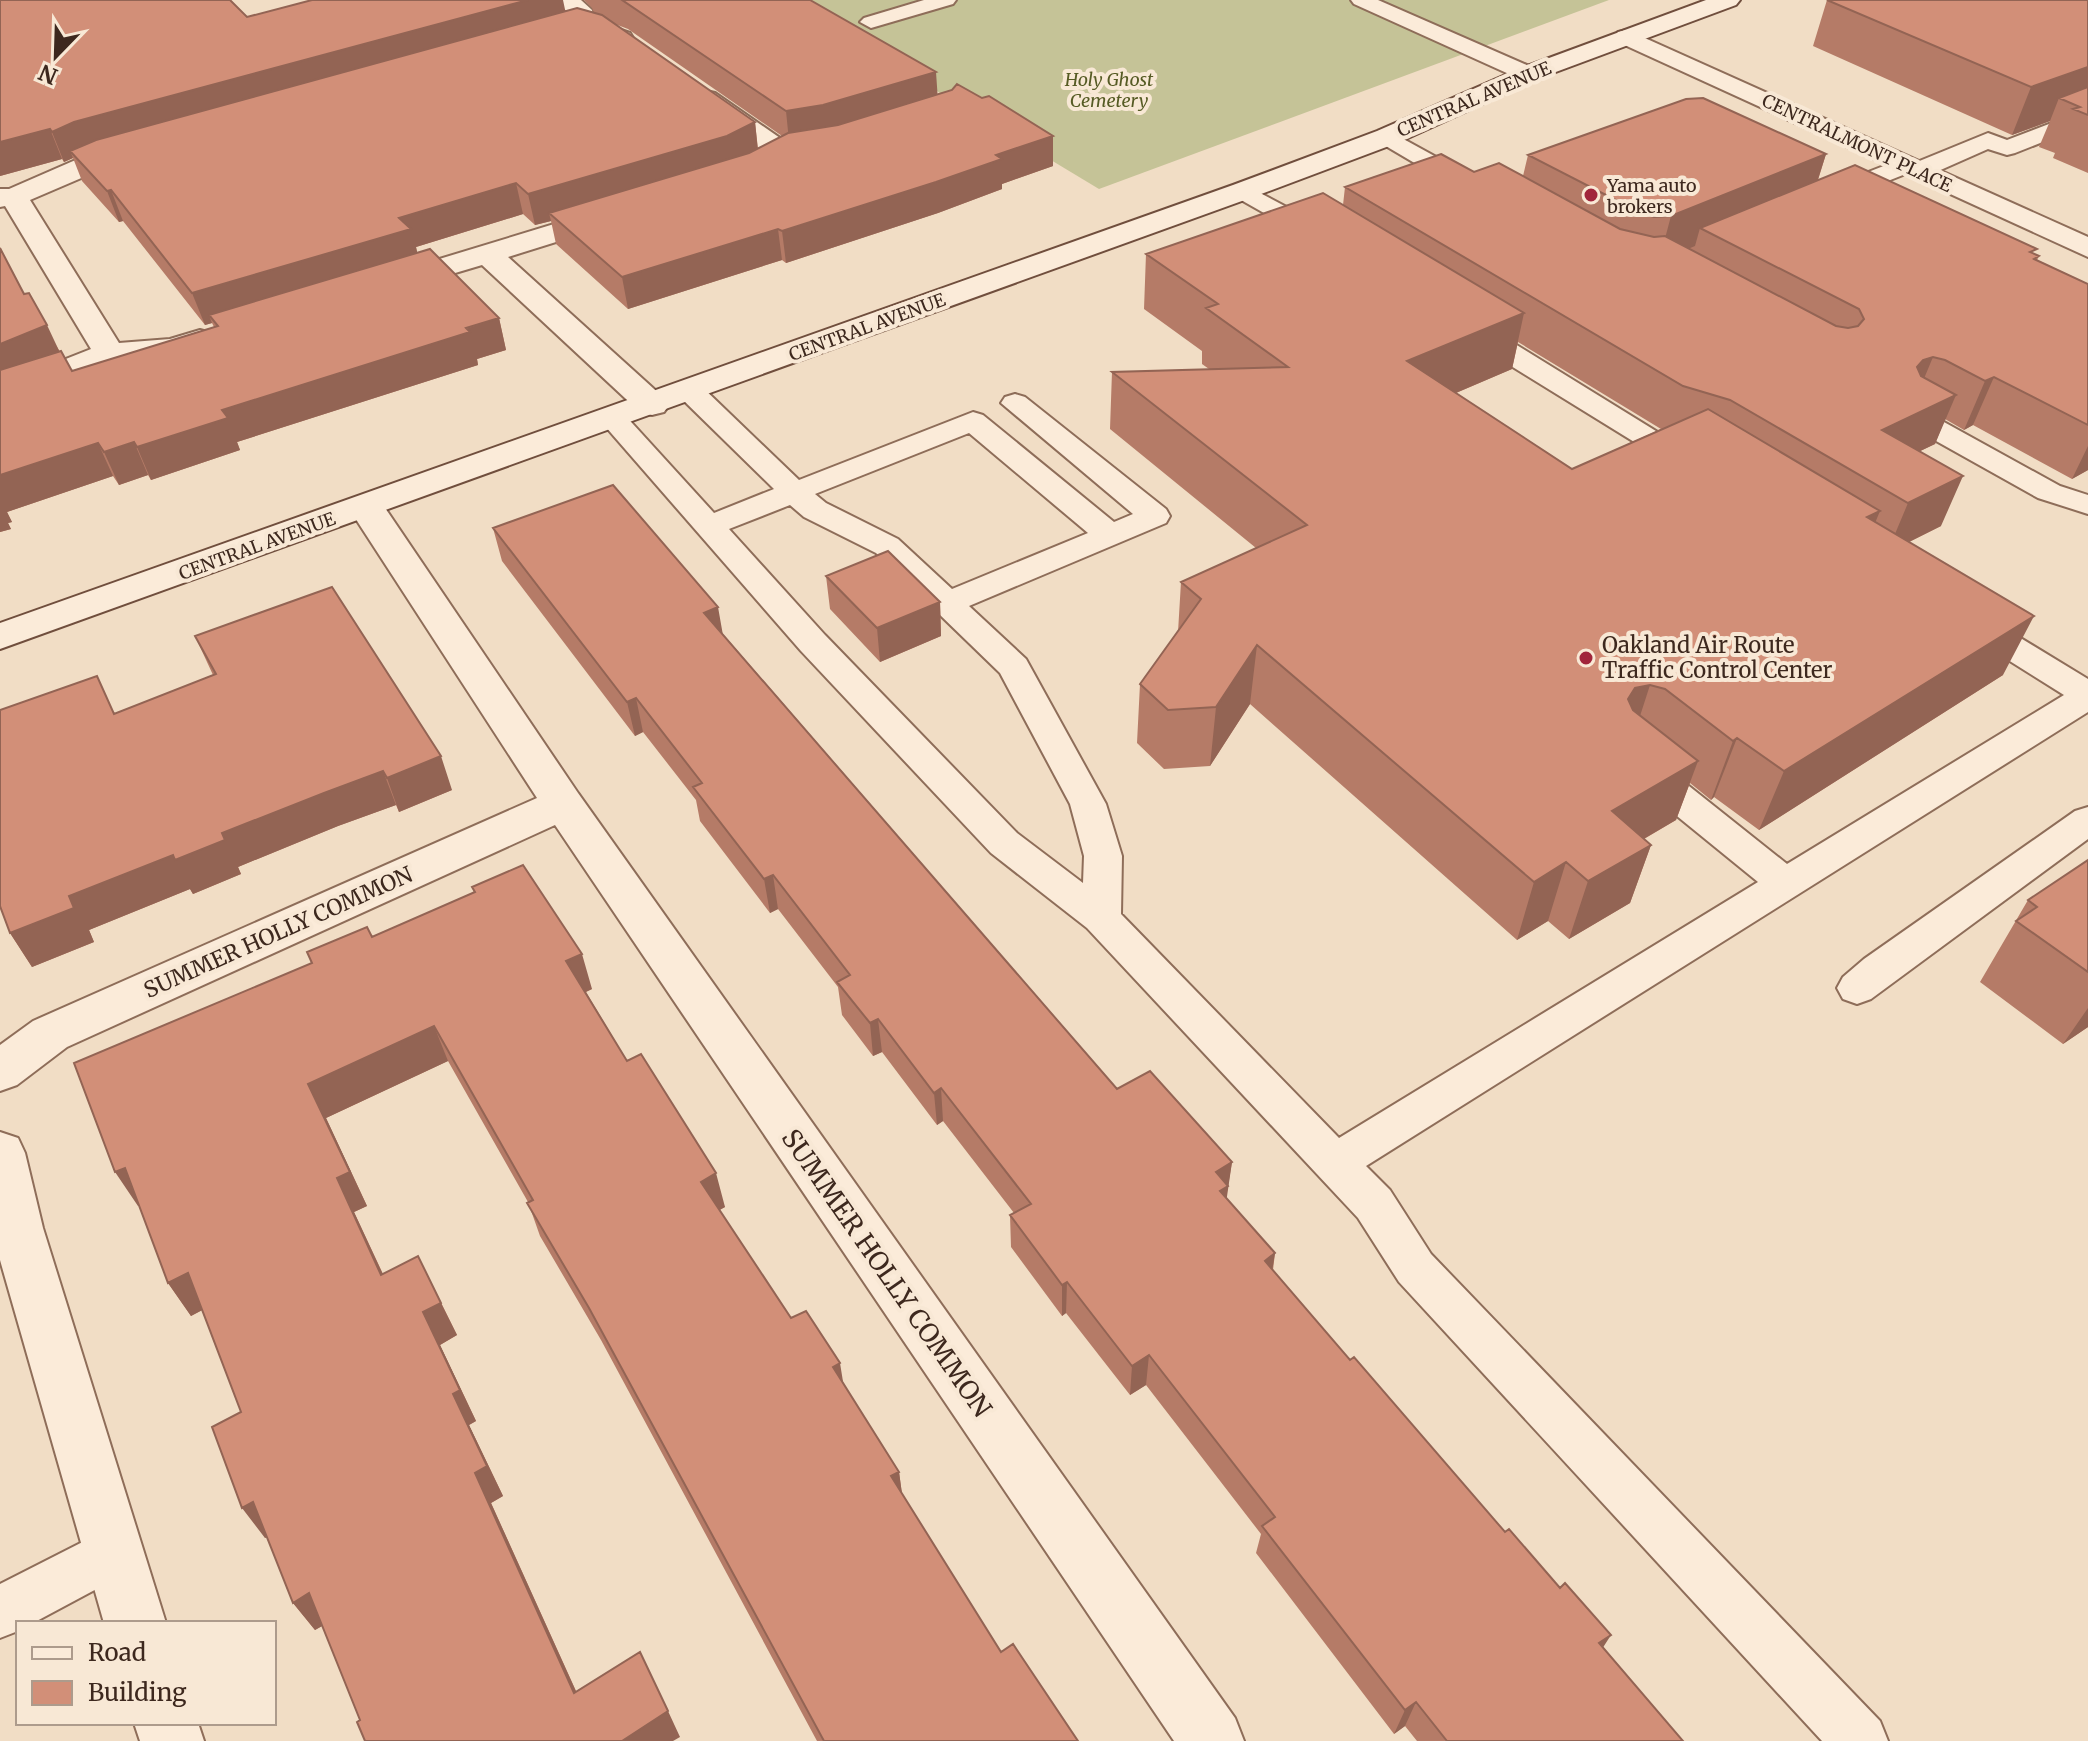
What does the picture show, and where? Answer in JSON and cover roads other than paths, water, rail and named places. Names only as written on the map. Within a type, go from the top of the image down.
[{"type":"street","points":[[565,0],[580,10],[583,25]]},
{"type":"street","name":"CENTRAL AVENUE","points":[[0,637],[1243,191],[1387,137],[1528,74],[1728,0]]},
{"type":"street","points":[[553,34],[583,25],[617,36],[643,54]]},
{"type":"street","name":"CENTRALMONT PLACE","points":[[1627,37],[2088,248]]},
{"type":"street","points":[[681,81],[783,153]]},
{"type":"street","points":[[109,353],[7,198],[97,161],[157,144]]},
{"type":"street","points":[[755,167],[783,153],[814,148]]},
{"type":"street","points":[[367,290],[637,207]]},
{"type":"street","points":[[488,254],[652,405]]},
{"type":"street","points":[[0,396],[46,381],[109,353],[172,348],[232,330]]},
{"type":"street","name":"SUMMER HOLLY COMMON","points":[[366,507],[563,804],[1212,1741]]},
{"type":"street","name":"SUMMER HOLLY COMMON","points":[[0,1071],[50,1034],[563,804]]},
{"type":"street","points":[[0,1153],[17,1228],[134,1621]]},
{"type":"lane","points":[[871,22],[946,0]]},
{"type":"lane","points":[[1361,0],[1528,74]]},
{"type":"lane","points":[[1827,201],[1988,140],[2007,148],[2088,116]]},
{"type":"lane","points":[[1387,137],[1489,192]]},
{"type":"lane","points":[[1805,182],[1827,201],[1867,211]]},
{"type":"lane","points":[[1243,191],[1338,246]]},
{"type":"lane","points":[[1443,312],[1654,442],[1702,457],[1715,465]]},
{"type":"lane","points":[[690,391],[815,510],[887,546],[1014,667],[1088,804],[1103,856],[1101,918]]},
{"type":"lane","points":[[948,603],[1155,516],[1015,403]]},
{"type":"lane","points":[[1914,417],[2049,492],[2088,505]]},
{"type":"lane","points":[[612,418],[813,643],[1004,843],[1101,918],[1374,1204],[1415,1268],[1860,1741]]},
{"type":"lane","points":[[709,526],[973,421],[1110,535]]},
{"type":"lane","points":[[1335,1163],[2088,695],[1955,613]]},
{"type":"lane","points":[[1630,759],[1786,884]]},
{"type":"lane","points":[[1857,988],[2088,820]]},
{"type":"lane","points":[[0,1612],[114,1552]]},
{"type":"place","name":"Yama auto brokers","points":[[1591,195]]},
{"type":"place","name":"Oakland Air Route Traffic Control Center","points":[[1586,658]]},
{"type":"park label","name":"Holy Ghost Cemetery","points":[[1109,89]]}]
